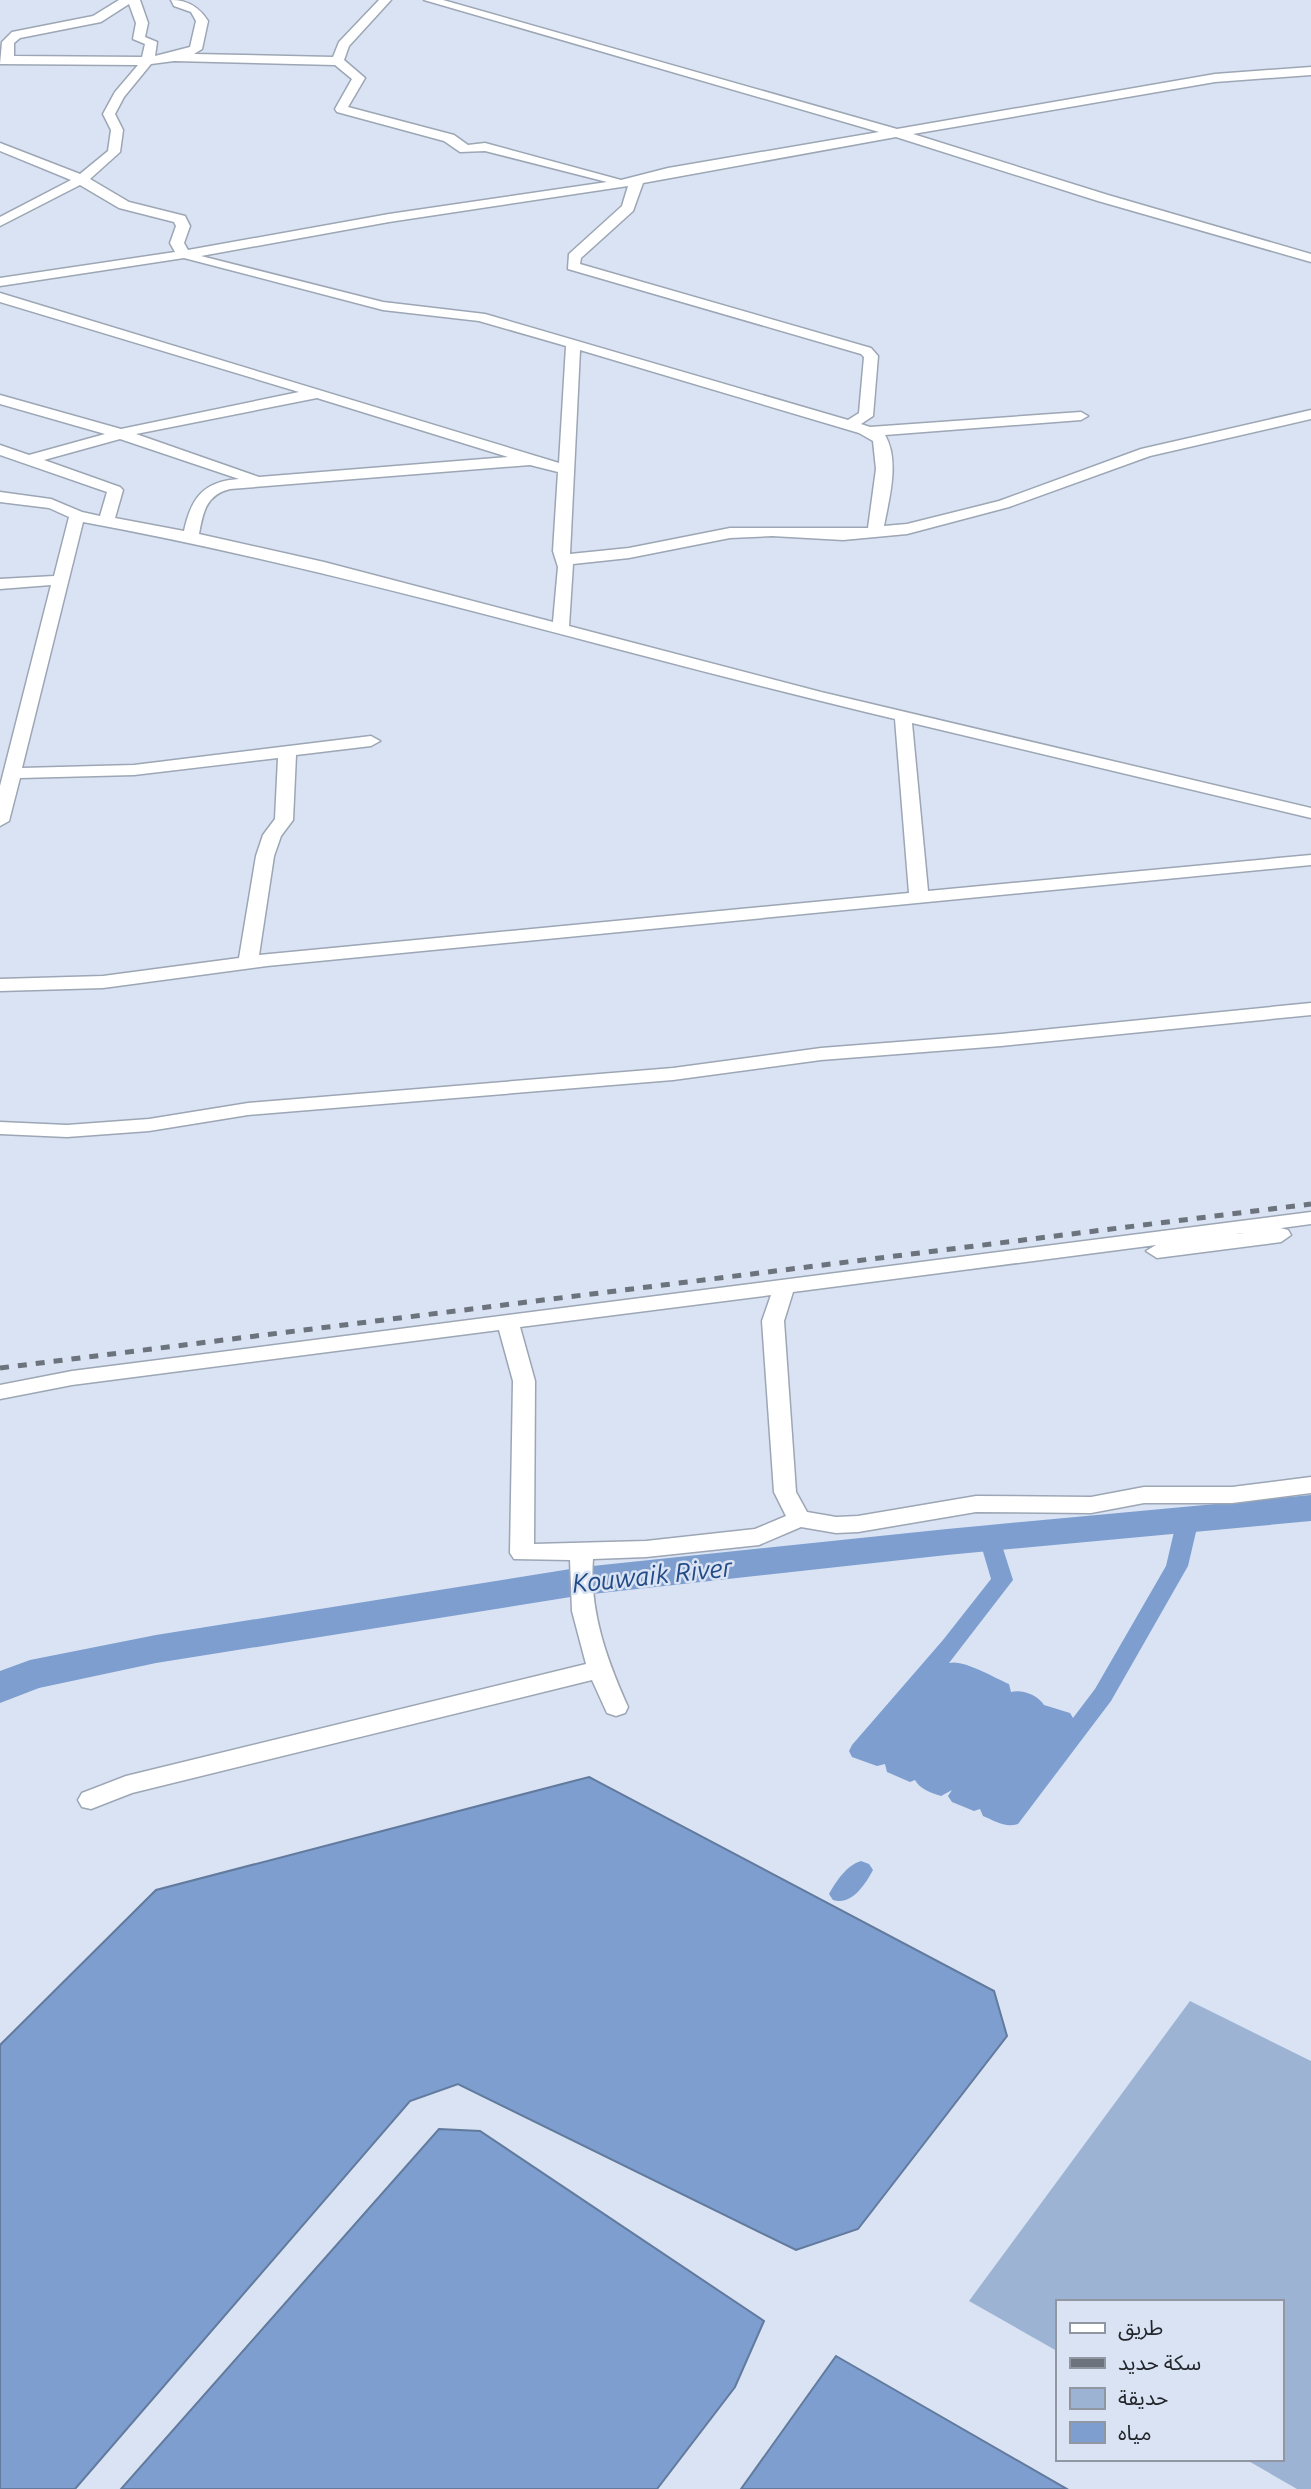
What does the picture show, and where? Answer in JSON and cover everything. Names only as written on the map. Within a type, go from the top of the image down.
[{"type":"street","points":[[127,0],[97,19],[16,35],[8,42],[4,60],[147,61],[174,57],[338,61],[359,78],[341,109],[449,138],[465,149],[485,147],[632,182]]},
{"type":"street","points":[[0,222],[82,179],[114,152],[117,130],[109,114],[114,100],[147,61],[151,42],[139,39],[142,23],[134,0]]},
{"type":"street","points":[[174,57],[196,49],[202,21],[195,10],[178,4],[177,0]]},
{"type":"street","points":[[338,61],[344,45],[385,0]]},
{"type":"street","points":[[430,0],[894,132],[1309,259]]},
{"type":"street","points":[[0,282],[246,245],[389,218],[632,182],[668,172],[1215,78],[1311,71]]},
{"type":"street","points":[[0,147],[82,179],[124,205],[180,219],[183,226],[177,243],[183,253],[228,268],[352,299],[480,317],[868,432],[880,438],[884,450],[880,503],[874,533]]},
{"type":"street","points":[[632,182],[633,196],[628,208],[574,257],[573,266],[589,273],[866,351],[871,356],[866,416],[856,419],[852,426]]},
{"type":"street","points":[[0,297],[262,379],[320,392],[530,460],[566,469]]},
{"type":"street","points":[[560,631],[566,567],[563,559],[573,343]]},
{"type":"street","points":[[29,460],[122,434],[320,392]]},
{"type":"street","points":[[0,399],[122,434],[263,482]]},
{"type":"street","points":[[563,559],[629,553],[730,533],[780,531],[844,535],[907,529],[1004,503],[1146,452],[1225,436],[1311,414]]},
{"type":"street","points":[[868,432],[1081,416]]},
{"type":"street","points":[[1,451],[116,489],[107,519]]},
{"type":"street","points":[[191,537],[200,499],[206,491],[229,484],[530,460]]},
{"type":"street","points":[[0,497],[71,510],[77,516],[107,519],[191,537],[410,589],[560,631],[1311,813]]},
{"type":"street","points":[[0,506],[24,501]]},
{"type":"street","points":[[0,821],[30,695],[43,659],[44,637],[77,516]]},
{"type":"street","points":[[0,584],[59,580]]},
{"type":"street","points":[[903,716],[919,898]]},
{"type":"street","points":[[12,773],[134,770],[371,741]]},
{"type":"street","points":[[248,963],[265,856],[272,835],[284,820],[287,750]]},
{"type":"street","points":[[0,985],[103,982],[248,963],[1311,860]]},
{"type":"street","points":[[0,1128],[67,1130],[149,1125],[248,1110],[673,1074],[821,1054],[1001,1040],[1311,1009]]},
{"type":"street","points":[[0,1392],[85,1377],[1077,1247],[1306,1223]]},
{"type":"street","points":[[785,1285],[773,1321],[785,1492],[799,1519]]},
{"type":"street","points":[[507,1321],[524,1381],[522,1553],[581,1562],[646,1549],[759,1537],[799,1519],[836,1525],[858,1524],[976,1504],[1091,1505],[1144,1495],[1232,1495],[1311,1485]]},
{"type":"street","points":[[581,1562],[583,1608],[600,1669],[616,1707]]},
{"type":"street","points":[[91,1800],[153,1778],[600,1669]]},
{"type":"green space","points":[[1190,2001],[1311,2061],[1311,2489],[1297,2489],[1248,2461],[1283,2461],[1283,2300],[1056,2300],[1056,2350],[969,2301]]},
{"type":"water","points":[[589,1777],[994,1991],[1007,2036],[858,2229],[796,2250],[458,2084],[410,2101],[75,2489],[0,2489],[0,2045],[156,1890]]},
{"type":"water","points":[[439,2129],[480,2131],[764,2321],[735,2387],[657,2489],[121,2489]]},
{"type":"water","points":[[836,2356],[1067,2489],[741,2489]]},
{"type":"waterway","name":"Kouwaik River","points":[[0,1688],[30,1675],[156,1649],[583,1581],[947,1542],[1311,1508]]},
{"type":"waterway","points":[[990,1538],[1002,1580],[951,1646],[860,1751],[877,1758],[956,1669],[973,1677],[895,1766],[910,1773],[986,1683],[1001,1690],[926,1780],[941,1787],[1018,1698],[1033,1705],[960,1796],[974,1802],[1048,1712],[1062,1719],[991,1810],[1010,1818],[1103,1695],[1177,1566],[1188,1519]]},
{"type":"waterway","points":[[841,1894],[861,1870]]},
{"type":"railway","points":[[0,1368],[1311,1204]]}]
